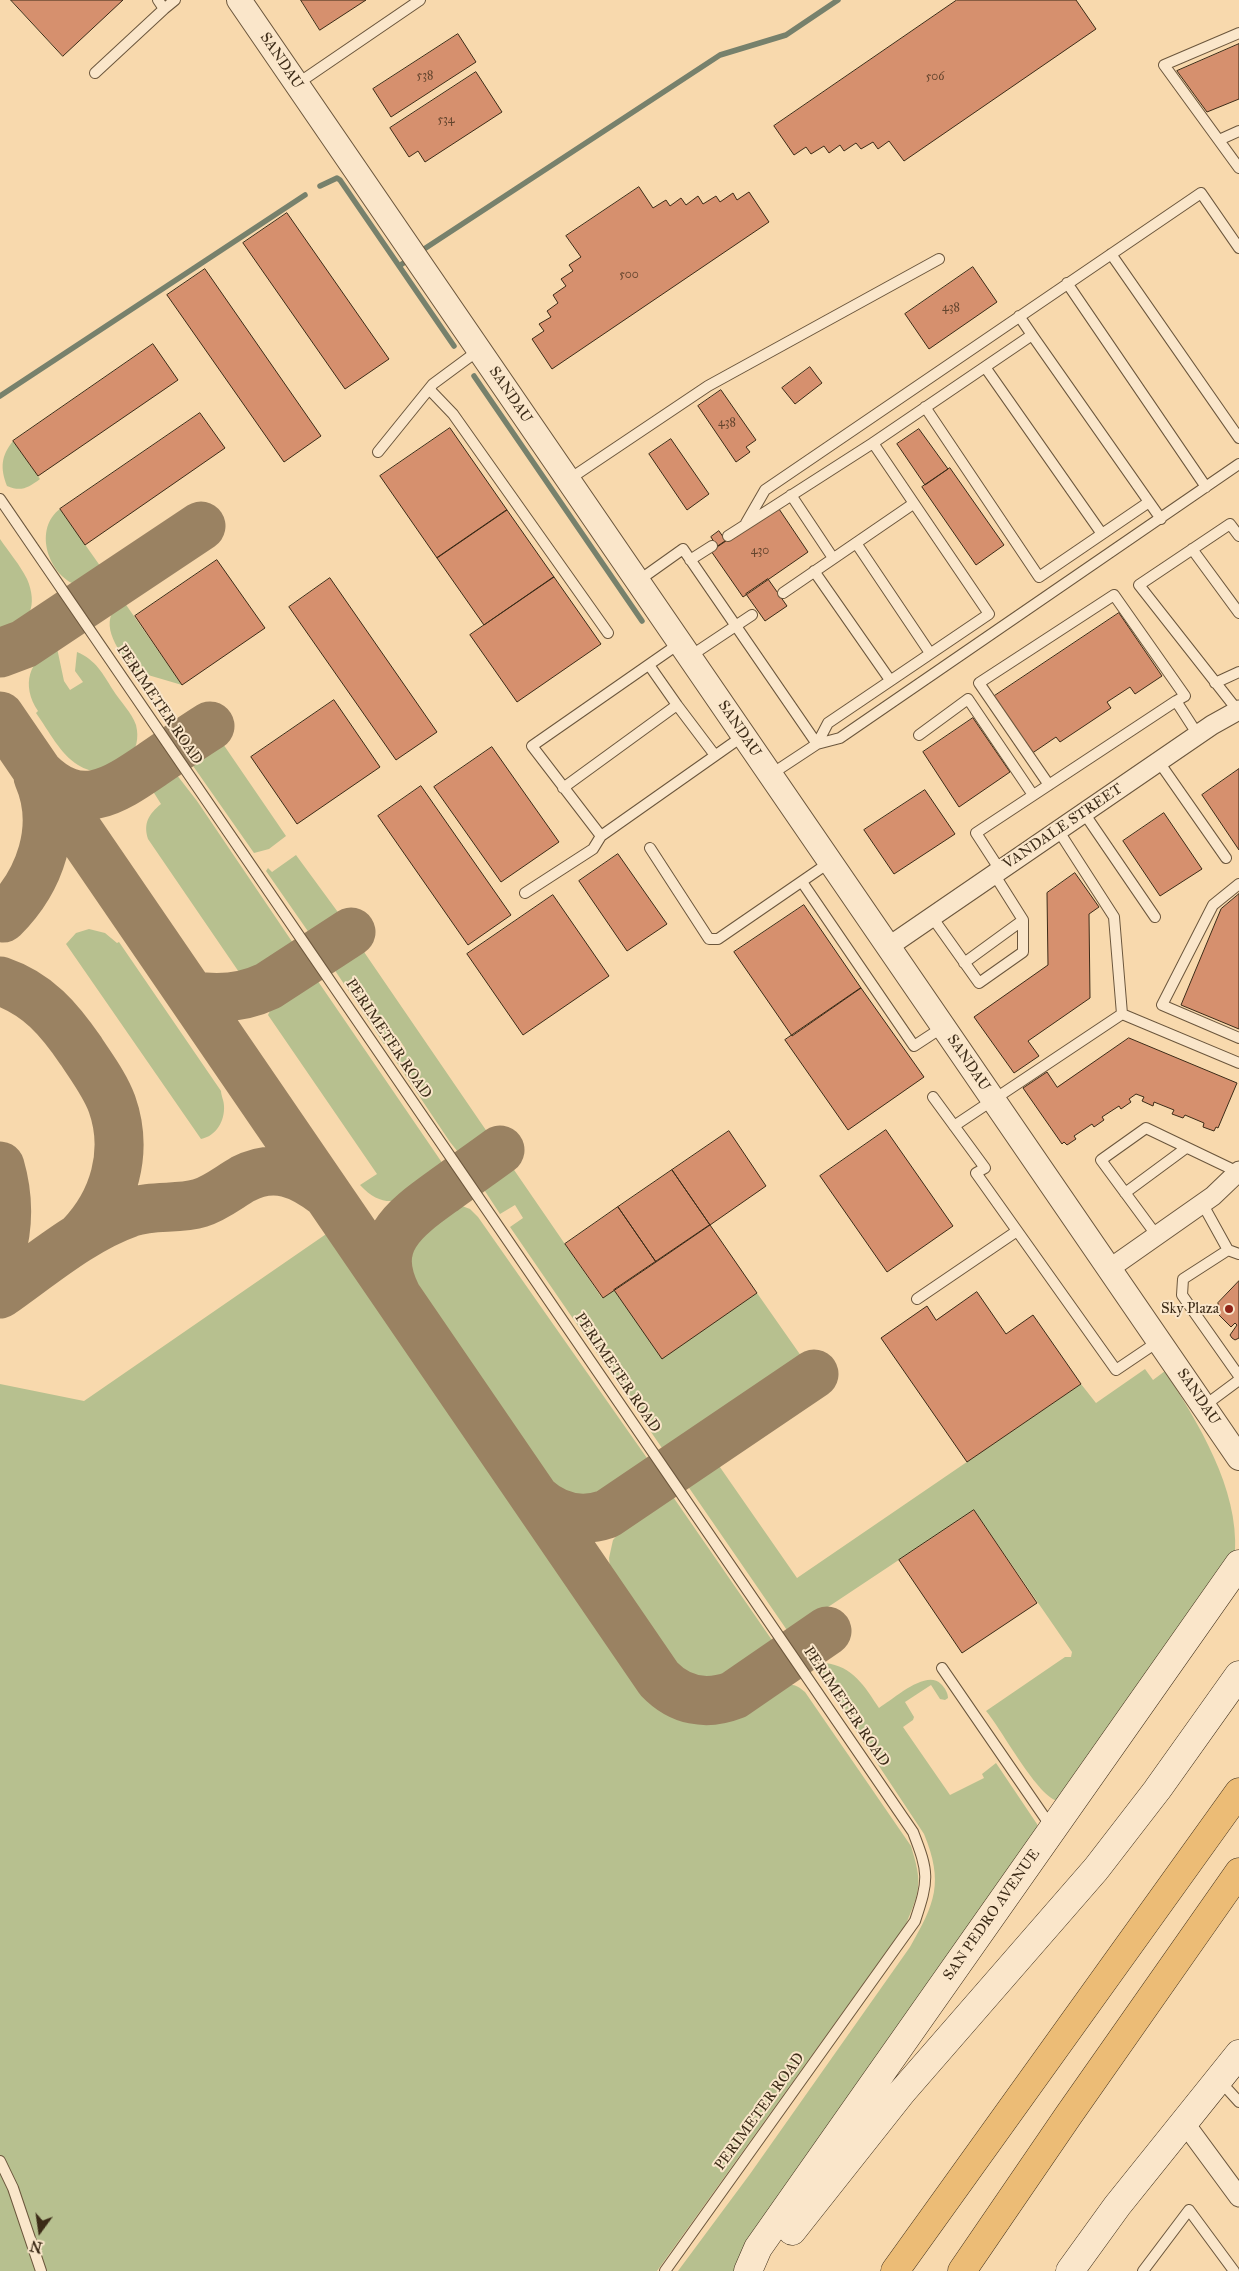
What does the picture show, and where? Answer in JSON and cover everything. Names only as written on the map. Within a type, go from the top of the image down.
[{"type":"highway","points":[[895,2271],[1239,1792]]},
{"type":"highway","points":[[962,2271],[1073,2108],[1239,1872]]},
{"type":"main road","name":"SAN PEDRO AVENUE","points":[[749,2270],[758,2248],[1239,1564]]},
{"type":"main road","name":"SAN PEDRO AVENUE","points":[[749,2270],[771,2258],[840,2168],[907,2086],[1096,1870],[1157,1790],[1239,1675]]},
{"type":"main road","points":[[1070,2271],[1117,2206],[1183,2121],[1239,2054]]},
{"type":"street","name":"SANDAU","points":[[239,0],[1239,1458]]},
{"type":"street","name":"VANDALE STREET","points":[[888,947],[1198,735],[1238,711]]},
{"type":"street","points":[[1110,1268],[1202,1203],[1238,1172]]},
{"type":"street","points":[[1183,2121],[1239,2197]]},
{"type":"lane","points":[[95,73],[161,5],[175,0]]},
{"type":"lane","points":[[296,84],[420,0]]},
{"type":"lane","points":[[1239,33],[1164,65],[1239,168]]},
{"type":"lane","points":[[1219,140],[1239,131]]},
{"type":"lane","points":[[746,524],[765,490],[1201,193],[1239,248]]},
{"type":"lane","points":[[1111,254],[1239,438]]},
{"type":"lane","points":[[568,480],[708,386],[938,259]]},
{"type":"lane","points":[[1067,283],[1206,487]]},
{"type":"lane","points":[[1019,316],[1161,519]]},
{"type":"lane","points":[[728,536],[873,443],[1032,335]]},
{"type":"lane","points":[[378,452],[429,389],[479,350]]},
{"type":"lane","points":[[985,367],[1102,534]]},
{"type":"lane","points":[[429,389],[453,414],[608,633]]},
{"type":"lane","points":[[925,407],[1039,577],[1149,502]]},
{"type":"lane","points":[[817,744],[828,723],[989,614],[873,443]]},
{"type":"lane","points":[[770,775],[817,744],[840,738],[1239,464]]},
{"type":"lane","points":[[791,495],[833,558]]},
{"type":"lane","name":"PERIMETER ROAD","points":[[0,499],[914,1832],[925,1862],[926,1888],[915,1921],[665,2271]]},
{"type":"lane","points":[[783,593],[913,504]]},
{"type":"lane","points":[[1238,711],[1139,585],[1230,524],[1239,536]]},
{"type":"lane","points":[[856,543],[930,654]]},
{"type":"lane","points":[[690,560],[712,546]]},
{"type":"lane","points":[[638,581],[683,549],[817,744]]},
{"type":"lane","points":[[1192,549],[1239,613]]},
{"type":"lane","points":[[814,571],[890,680]]},
{"type":"lane","points":[[932,917],[979,983],[1023,952],[1023,920],[976,833],[1048,786],[1176,701],[1185,696],[1114,595],[979,683],[1048,786]]},
{"type":"lane","points":[[601,836],[532,746],[648,665],[735,626],[752,615]]},
{"type":"lane","points":[[648,665],[714,754]]},
{"type":"lane","points":[[1216,683],[1239,672]]},
{"type":"lane","points":[[918,735],[968,699],[1033,795]]},
{"type":"lane","points":[[1176,701],[1198,735]]},
{"type":"lane","points":[[563,788],[677,705]]},
{"type":"lane","points":[[525,894],[593,849],[601,836],[714,754],[743,736]]},
{"type":"lane","points":[[1159,762],[1226,858]]},
{"type":"lane","points":[[1084,813],[1155,917]]},
{"type":"lane","points":[[1058,830],[1114,917],[1122,1014]]},
{"type":"lane","points":[[650,848],[709,939],[718,939],[830,862]]},
{"type":"lane","points":[[802,882],[914,1046],[943,1027]]},
{"type":"lane","points":[[1239,884],[1213,905],[1162,1005],[1239,1038]]},
{"type":"lane","points":[[964,963],[1023,920]]},
{"type":"lane","points":[[1122,1014],[1239,1063]]},
{"type":"lane","points":[[954,1126],[1122,1014]]},
{"type":"lane","points":[[933,1097],[985,1168],[976,1173],[1116,1370],[1159,1341]]},
{"type":"lane","points":[[1157,1236],[1101,1160],[1146,1128],[1238,1172]]},
{"type":"lane","points":[[1125,1193],[1186,1148]]},
{"type":"lane","points":[[1202,1203],[1228,1250],[1239,1254]]},
{"type":"lane","points":[[917,1299],[1017,1231]]},
{"type":"lane","points":[[1228,1250],[1183,1279],[1182,1296],[1239,1376]]},
{"type":"lane","points":[[1204,1406],[1239,1380]]},
{"type":"lane","points":[[942,1668],[1052,1829]]},
{"type":"lane","points":[[1218,2079],[1239,2102]]},
{"type":"lane","points":[[0,2161],[13,2188],[41,2271]]},
{"type":"lane","points":[[1143,2271],[1189,2210],[1234,2271]]},
{"type":"green space","points":[[13,441],[40,479],[32,485],[20,489],[7,486],[3,473],[4,457]]},
{"type":"green space","points":[[60,509],[103,570],[74,584],[57,570],[47,549],[47,527],[52,517]]},
{"type":"green space","points":[[0,539],[27,579],[32,597],[29,613],[25,620],[11,627],[0,628]]},
{"type":"green space","points":[[122,599],[182,685],[131,670],[115,643],[110,626],[110,617],[114,608]]},
{"type":"green space","points":[[57,648],[64,681],[70,690],[83,682],[75,671],[77,652],[84,655],[98,668],[132,716],[136,725],[137,738],[135,749],[121,765],[111,770],[101,772],[89,770],[78,765],[60,748],[36,713],[38,711],[30,692],[30,674],[39,659]]},
{"type":"green space","points":[[221,741],[286,836],[269,849],[254,853],[191,763],[209,746]]},
{"type":"green space","points":[[173,770],[197,801],[299,952],[257,978],[243,978],[148,839],[146,828],[148,819],[161,804],[149,785]]},
{"type":"green space","points":[[296,855],[340,915],[338,923],[314,940],[266,871],[268,868],[272,872]]},
{"type":"green space","points":[[89,929],[105,933],[117,943],[119,942],[221,1091],[224,1104],[223,1117],[211,1135],[201,1139],[66,944],[76,933]]},
{"type":"green space","points":[[354,947],[362,949],[492,1139],[472,1153],[458,1152],[450,1142],[393,1057],[405,1048],[396,1035],[384,1044],[330,963]]},
{"type":"green space","points":[[313,974],[445,1167],[443,1175],[412,1195],[392,1201],[382,1200],[371,1195],[360,1185],[377,1174],[268,1015],[276,998]]},
{"type":"green space","points":[[510,1164],[602,1298],[614,1290],[662,1358],[757,1293],[806,1363],[678,1451],[667,1451],[662,1448],[510,1227],[523,1218],[515,1205],[500,1214],[481,1185]]},
{"type":"green space","points":[[462,1206],[470,1209],[478,1217],[649,1461],[651,1466],[648,1471],[600,1500],[589,1503],[576,1503],[563,1498],[550,1489],[413,1289],[406,1259],[410,1243],[422,1228],[438,1215],[449,1209]]},
{"type":"green space","points":[[332,1230],[644,1687],[658,1701],[671,1710],[694,1717],[706,1718],[729,1715],[740,1711],[751,1706],[773,1690],[783,1686],[793,1685],[803,1690],[911,1846],[918,1877],[915,1902],[906,1924],[657,2271],[0,2271],[0,1384],[84,1401]]},
{"type":"green space","points":[[1145,1369],[1153,1380],[1165,1371],[1203,1434],[1214,1457],[1230,1504],[1235,1553],[1059,1801],[1051,1798],[1031,1777],[986,1711],[1065,1657],[1071,1657],[1072,1652],[974,1510],[816,1615],[791,1636],[685,1482],[715,1460],[797,1578],[1081,1384],[1096,1403]]},
{"type":"green space","points":[[669,1491],[776,1646],[733,1676],[716,1684],[698,1684],[676,1673],[617,1587],[610,1568],[609,1558],[613,1540],[629,1522],[628,1520]]},
{"type":"green space","points":[[825,1663],[843,1668],[851,1673],[863,1685],[879,1708],[901,1692],[919,1683],[935,1680],[941,1684],[948,1698],[945,1700],[940,1699],[931,1685],[905,1702],[914,1717],[913,1720],[903,1727],[950,1795],[984,1778],[982,1774],[996,1763],[1037,1824],[1039,1841],[734,2271],[678,2271],[750,2174],[910,1947],[931,1905],[935,1880],[934,1866],[924,1834],[812,1665]]},
{"type":"building","points":[[11,0],[123,0],[63,56]]},
{"type":"building","points":[[301,0],[366,0],[320,30]]},
{"type":"building","points":[[957,0],[1076,0],[1096,29],[904,161],[889,141],[878,149],[873,142],[861,149],[856,143],[844,151],[840,145],[829,153],[824,146],[811,154],[806,147],[794,155],[774,126]]},
{"type":"building","points":[[458,34],[476,62],[391,117],[373,89]]},
{"type":"building","points":[[1239,44],[1239,99],[1207,112],[1177,71]]},
{"type":"building","points":[[476,72],[502,112],[425,162],[418,151],[409,157],[390,128]]},
{"type":"building","points":[[639,187],[653,208],[666,200],[670,206],[681,198],[686,205],[698,196],[703,204],[716,196],[720,202],[733,193],[737,200],[749,192],[769,222],[552,369],[532,339],[544,331],[539,324],[551,317],[547,311],[558,303],[553,295],[566,286],[561,279],[573,271],[569,265],[581,257],[566,236]]},
{"type":"building","points":[[287,213],[389,359],[345,389],[243,243]]},
{"type":"building","points":[[973,267],[997,302],[929,349],[905,314]]},
{"type":"building","points":[[205,269],[321,436],[284,462],[167,295]]},
{"type":"building","points":[[153,344],[178,380],[38,476],[13,441]]},
{"type":"building","points":[[810,367],[822,383],[795,404],[782,388]]},
{"type":"building","points":[[721,390],[756,440],[746,447],[750,452],[736,462],[698,406]]},
{"type":"building","points":[[200,413],[225,448],[85,545],[60,509]]},
{"type":"building","points":[[450,428],[507,510],[437,558],[380,476]]},
{"type":"building","points":[[919,429],[948,469],[925,485],[897,444]]},
{"type":"building","points":[[671,439],[709,494],[687,510],[649,454]]},
{"type":"building","points":[[950,468],[1004,545],[976,565],[922,487]]},
{"type":"building","points":[[777,506],[808,552],[743,597],[711,551]]},
{"type":"building","points":[[507,510],[554,577],[484,625],[437,558]]},
{"type":"building","points":[[719,531],[726,541],[717,547],[711,537]]},
{"type":"building","points":[[217,560],[265,628],[182,685],[135,616]]},
{"type":"building","points":[[554,577],[601,644],[517,702],[470,635]]},
{"type":"building","points":[[330,578],[437,732],[396,760],[289,607]]},
{"type":"building","points":[[768,579],[787,606],[765,621],[746,594]]},
{"type":"building","points":[[1119,613],[1162,676],[1135,694],[1130,687],[1107,702],[1111,708],[1060,742],[1056,737],[1031,754],[993,697]]},
{"type":"building","points":[[334,700],[380,767],[297,824],[251,757]]},
{"type":"building","points":[[973,718],[1010,772],[959,807],[923,752]]},
{"type":"building","points":[[492,747],[559,842],[501,882],[434,787]]},
{"type":"building","points":[[1239,769],[1239,850],[1202,795]]},
{"type":"building","points":[[421,786],[511,915],[468,945],[378,816]]},
{"type":"building","points":[[925,790],[955,834],[894,874],[864,830]]},
{"type":"building","points":[[1164,813],[1202,869],[1160,896],[1123,841]]},
{"type":"building","points":[[618,854],[667,924],[627,951],[579,881]]},
{"type":"building","points":[[1075,873],[1099,907],[1089,914],[1090,998],[1028,1041],[1039,1056],[1014,1073],[974,1017],[1048,965],[1047,893]]},
{"type":"building","points":[[1239,894],[1239,1029],[1181,1005],[1221,909]]},
{"type":"building","points":[[553,895],[609,976],[523,1035],[467,954]]},
{"type":"building","points":[[804,905],[861,988],[792,1036],[734,952]]},
{"type":"building","points":[[861,988],[924,1077],[848,1130],[785,1040]]},
{"type":"building","points":[[1129,1038],[1237,1083],[1218,1128],[1216,1127],[1214,1131],[1203,1127],[1204,1123],[1185,1115],[1183,1118],[1172,1114],[1174,1110],[1154,1102],[1153,1106],[1142,1101],[1144,1097],[1136,1094],[1129,1099],[1131,1102],[1121,1109],[1119,1106],[1102,1117],[1104,1120],[1094,1127],[1092,1124],[1074,1136],[1076,1139],[1067,1145],[1064,1142],[1062,1144],[1023,1088],[1047,1072],[1057,1087]]},
{"type":"building","points":[[886,1130],[953,1226],[887,1272],[820,1176]]},
{"type":"building","points":[[729,1131],[766,1186],[710,1225],[672,1170]]},
{"type":"building","points":[[672,1170],[710,1225],[656,1262],[618,1207]]},
{"type":"building","points":[[618,1207],[656,1262],[603,1298],[565,1244]]},
{"type":"building","points":[[710,1225],[757,1293],[662,1359],[614,1290]]},
{"type":"building","name":"Sky Plaza","points":[[1239,1281],[1239,1338],[1235,1340],[1230,1335],[1237,1325],[1235,1323],[1231,1327],[1219,1315],[1218,1303]]},
{"type":"building","points":[[977,1292],[1006,1334],[1033,1315],[1081,1384],[967,1462],[881,1338],[927,1306],[936,1320]]},
{"type":"building","points":[[974,1510],[1037,1603],[962,1653],[899,1560]]},
{"type":"waterway","points":[[418,253],[720,55],[786,35],[838,0]]},
{"type":"waterway","points":[[320,186],[337,178],[340,180],[454,346]]},
{"type":"waterway","points":[[0,396],[305,195]]},
{"type":"waterway","points":[[399,266],[411,258]]},
{"type":"waterway","points":[[474,376],[642,621]]},
{"type":"taxiway","points":[[0,653],[24,644],[201,526]]},
{"type":"taxiway","points":[[0,716],[659,1679],[685,1697],[704,1701],[724,1698],[734,1695],[827,1631]]},
{"type":"taxiway","points":[[38,772],[53,785],[68,792],[82,795],[96,794],[124,783],[210,726]]},
{"type":"taxiway","points":[[3,918],[27,887],[43,852],[47,815],[38,777]]},
{"type":"taxiway","points":[[191,995],[221,998],[259,990],[351,932]]},
{"type":"taxiway","points":[[0,981],[37,1000],[56,1018],[94,1070],[112,1104],[119,1140],[115,1175],[110,1192],[102,1208],[80,1237]]},
{"type":"taxiway","points":[[397,1296],[390,1277],[387,1261],[389,1247],[395,1234],[404,1223],[429,1201],[500,1150]]},
{"type":"taxiway","points":[[0,1166],[7,1211],[5,1234],[0,1256]]},
{"type":"taxiway","points":[[0,1294],[62,1249],[95,1228],[138,1210],[200,1203],[255,1174],[266,1171],[287,1173],[307,1181],[327,1194]]},
{"type":"taxiway","points":[[536,1499],[552,1511],[570,1517],[588,1518],[607,1514],[814,1374]]},
{"type":"place","name":"Sky Plaza","points":[[1229,1309]]}]
